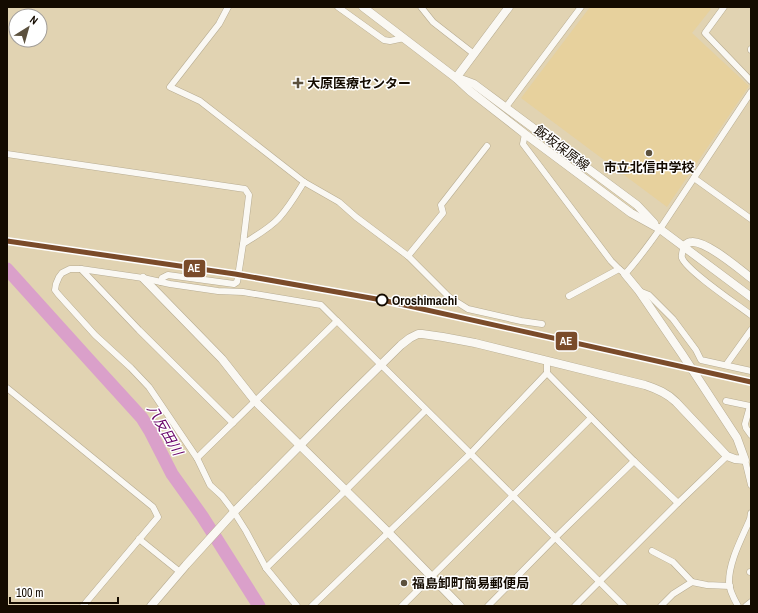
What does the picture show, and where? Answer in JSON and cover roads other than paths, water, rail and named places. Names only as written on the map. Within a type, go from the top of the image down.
[{"type":"street","points":[[228,7],[219,24],[170,87],[200,101],[304,182],[339,202],[356,217],[408,256],[449,297],[468,309],[521,321],[542,324]]},
{"type":"street","points":[[338,7],[384,40],[390,41],[404,38]]},
{"type":"street","name":"飯坂保原線","points":[[363,7],[456,78],[470,91],[525,134],[631,213],[660,229],[684,246],[751,297]]},
{"type":"street","points":[[421,7],[433,22],[474,54]]},
{"type":"street","points":[[506,107],[581,7]]},
{"type":"street","points":[[715,7],[722,9],[705,33],[751,81]]},
{"type":"street","points":[[456,78],[505,8]]},
{"type":"street","name":"飯坂保原線","points":[[456,78],[474,84],[506,107],[637,205],[660,229]]},
{"type":"street","points":[[569,296],[622,271],[646,249],[751,92]]},
{"type":"street","points":[[525,134],[523,144],[611,261],[622,271],[639,291],[737,438],[745,460],[751,485]]},
{"type":"street","points":[[408,256],[443,213],[441,205],[487,146]]},
{"type":"street","points":[[7,154],[245,189],[250,194],[239,270]]},
{"type":"street","points":[[694,178],[750,218]]},
{"type":"street","points":[[243,244],[278,219],[292,202],[304,182]]},
{"type":"street","points":[[751,278],[719,254],[704,245],[693,242],[687,243],[684,246],[682,257],[687,265],[751,315]]},
{"type":"street","points":[[297,606],[266,568],[234,512],[222,496],[210,485],[197,458],[149,387],[95,334],[55,290],[56,284],[62,273],[70,269],[81,269],[143,278],[170,284],[218,291],[243,292],[321,305],[624,606]]},
{"type":"street","points":[[81,269],[233,423]]},
{"type":"street","points":[[160,282],[162,278],[168,275],[234,284],[237,282],[238,278]]},
{"type":"street","points":[[143,278],[222,359],[255,401],[346,490],[460,606]]},
{"type":"street","points":[[639,291],[649,295],[673,319],[696,350],[700,360],[751,371]]},
{"type":"street","points":[[197,458],[337,321]]},
{"type":"street","points":[[726,365],[751,330]]},
{"type":"street","points":[[151,606],[234,512],[340,405],[401,345],[410,338],[422,334],[462,341],[646,385],[663,392],[676,402],[727,456],[745,460]]},
{"type":"street","points":[[312,606],[470,454],[547,374],[547,361]]},
{"type":"street","points":[[547,374],[678,503]]},
{"type":"street","points":[[7,388],[154,507],[158,517],[84,606]]},
{"type":"street","points":[[726,401],[750,406],[745,424],[751,435]]},
{"type":"street","points":[[266,568],[426,410]]},
{"type":"street","points":[[402,606],[591,418]]},
{"type":"street","points":[[574,606],[727,456]]},
{"type":"street","points":[[488,606],[634,461]]},
{"type":"street","points":[[738,606],[731,592],[729,583],[732,565],[751,514]]},
{"type":"street","points":[[139,539],[180,572]]},
{"type":"street","points":[[652,551],[673,562],[692,582],[707,585],[730,586]]},
{"type":"street","points":[[661,606],[673,594],[692,582]]},
{"type":"street","points":[[746,606],[751,602]]},
{"type":"waterway","name":"八反田川","points":[[7,269],[142,418],[172,474],[202,516],[259,606]]},
{"type":"place","name":"大原医療センター","points":[[298,83]]},
{"type":"place","name":"市立北信中学校","points":[[649,153]]},
{"type":"place","name":"Oroshimachi","points":[[382,300]]},
{"type":"place","name":"福島卸町簡易郵便局","points":[[404,583]]}]
